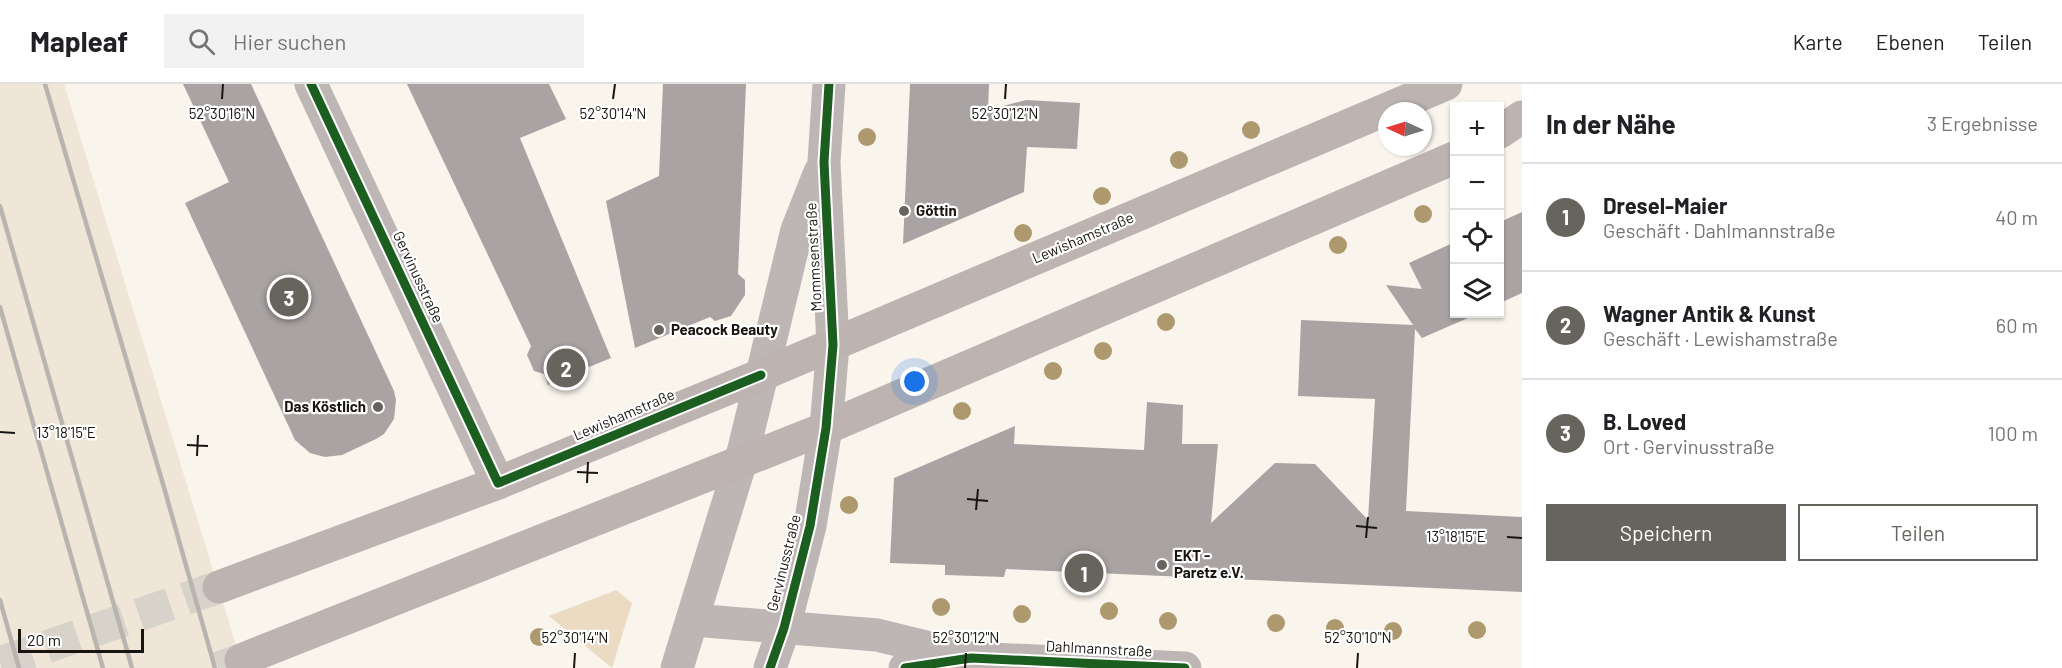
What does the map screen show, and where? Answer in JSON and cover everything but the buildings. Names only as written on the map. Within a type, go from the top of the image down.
[{"type":"main road","name":"Lewishamstraße","points":[[219,587],[498,483],[833,345],[1446,84]]},
{"type":"main road","points":[[1504,129],[1522,117]]},
{"type":"main road","points":[[1504,140],[1522,133]]},
{"type":"main road","points":[[241,660],[826,428],[1450,160]]},
{"type":"street","name":"Gervinusstraße","points":[[311,84],[498,483]]},
{"type":"street","name":"Mommsenstraße","points":[[826,428],[833,345],[824,162],[829,84]]},
{"type":"street","name":"Mommsenstraße","points":[[761,375],[797,230],[824,162]]},
{"type":"street","points":[[677,668],[741,461],[761,375]]},
{"type":"street","name":"Gervinusstraße","points":[[770,668],[784,628],[810,526],[826,428]]},
{"type":"street","name":"Dahlmannstraße","points":[[693,620],[877,635],[971,658],[1185,668]]},
{"type":"street","name":"Dahlmannstraße","points":[[905,668],[971,658]]},
{"type":"shaded area","points":[[0,84],[64,84],[243,668],[0,668]]},
{"type":"shaded area","points":[[616,590],[632,603],[612,668],[549,616]]},
{"type":"tunnel","points":[[0,663],[219,587]]},
{"type":"tunnel","points":[[218,668],[241,660]]},
{"type":"railway","points":[[45,84],[215,668]]},
{"type":"railway","points":[[0,206],[132,668]]},
{"type":"railway","points":[[0,307],[103,668]]},
{"type":"railway","points":[[0,600],[19,668]]},
{"type":"cycle path","points":[[311,84],[498,483],[761,375]]},
{"type":"cycle path","points":[[770,668],[784,628],[810,526],[826,428],[833,345],[824,162],[829,84]]},
{"type":"cycle path","points":[[905,668],[971,658],[1185,668]]},
{"type":"place","name":"Göttin","points":[[904,211]]},
{"type":"place","name":"B. Loved","points":[[289,297]]},
{"type":"place","name":"Peacock Beauty","points":[[659,330]]},
{"type":"place","name":"Wagner Antik & Kunst","points":[[566,368]]},
{"type":"place","name":"Das Köstlich","points":[[378,407]]},
{"type":"place","name":"EKT - Paretz e.V.","points":[[1162,565]]},
{"type":"place","name":"Dresel-Maier","points":[[1084,573]]}]
